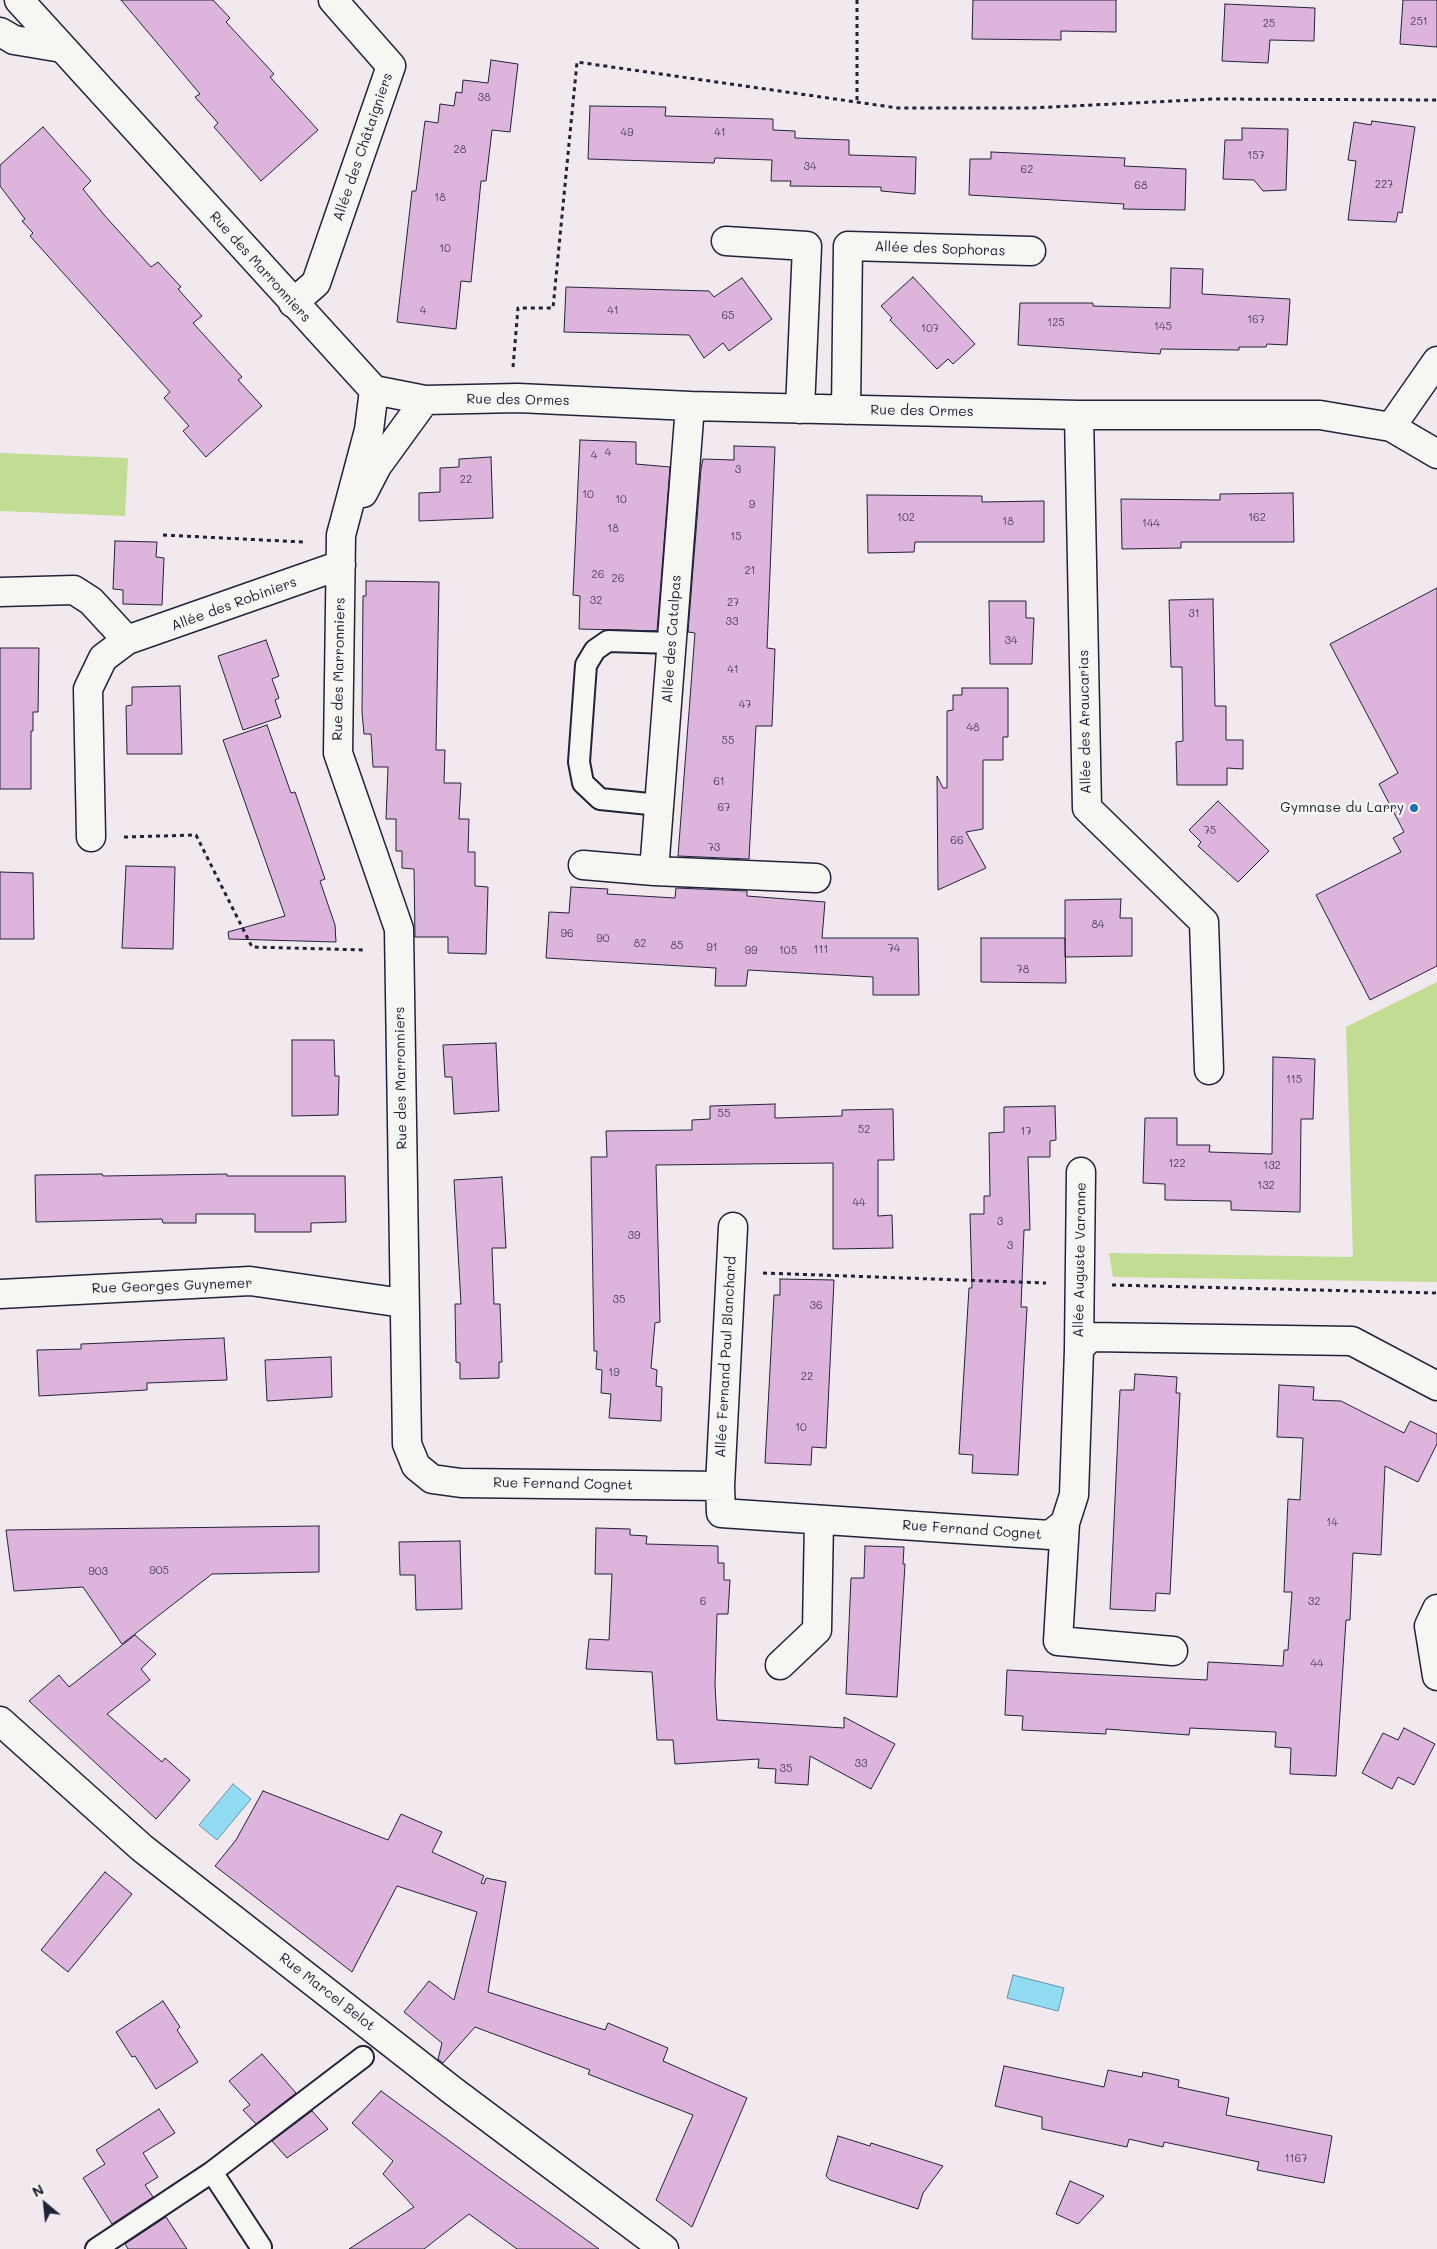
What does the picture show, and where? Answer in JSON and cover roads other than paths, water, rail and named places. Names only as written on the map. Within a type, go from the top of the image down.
[{"type":"street","name":"Rue des Marronniers","points":[[19,0],[374,390],[370,430],[341,548],[338,753],[399,929],[403,1304],[407,1444],[416,1466]]},
{"type":"street","name":"Allée des Châtaigniers","points":[[293,303],[316,283],[391,66],[333,0]]},
{"type":"street","points":[[0,32],[14,40],[62,48]]},
{"type":"street","name":"Allée des Sophoras","points":[[726,241],[807,246],[1031,252]]},
{"type":"street","points":[[800,408],[807,246]]},
{"type":"street","points":[[846,410],[848,246]]},
{"type":"street","points":[[1437,360],[1391,427],[1437,454]]},
{"type":"street","name":"Rue des Ormes","points":[[374,390],[425,400],[518,398],[690,406],[846,410],[1079,415],[1320,416],[1391,427]]},
{"type":"street","points":[[341,548],[377,466],[425,400]]},
{"type":"street","name":"Allée des Catalpas","points":[[654,871],[690,406]]},
{"type":"street","name":"Allée des Araucarias","points":[[1079,415],[1087,808],[1204,922],[1209,1070]]},
{"type":"street","name":"Allée des Robiniers","points":[[91,837],[88,689],[103,658],[127,640],[341,548]]},
{"type":"street","points":[[0,592],[74,590],[91,601],[127,640]]},
{"type":"street","points":[[583,864],[654,871],[816,878]]},
{"type":"street","name":"Allée Auguste Varanne","points":[[1079,1349],[1081,1172]]},
{"type":"street","name":"Allée Fernand Paul Blanchard","points":[[720,1486],[732,1227]]},
{"type":"street","name":"Rue Georges Guynemer","points":[[0,1294],[250,1281],[403,1304]]},
{"type":"street","points":[[1173,1651],[1058,1642],[1065,1523],[1074,1495],[1079,1349],[1090,1337],[1352,1341],[1437,1386]]},
{"type":"street","name":"Rue Fernand Cognet","points":[[416,1466],[432,1480],[462,1483],[720,1486],[721,1513],[1050,1535],[1065,1523]]},
{"type":"street","points":[[780,1665],[817,1630],[819,1520]]},
{"type":"street","points":[[1437,1608],[1429,1626],[1437,1676]]},
{"type":"street","name":"Rue Marcel Belot","points":[[0,1721],[142,1848],[453,2091],[664,2249]]},
{"type":"lane","points":[[659,805],[600,799],[583,783],[579,762],[586,665],[595,650],[608,641],[672,643]]},
{"type":"lane","points":[[96,2249],[212,2172],[363,2057]]},
{"type":"lane","points":[[212,2172],[261,2247]]},
{"type":"water","points":[[233,1784],[251,1799],[217,1840],[199,1825]]},
{"type":"water","points":[[1013,1975],[1064,1988],[1058,2011],[1007,1998]]},
{"type":"place","name":"Gymnase du Larry","points":[[1414,808]]}]
